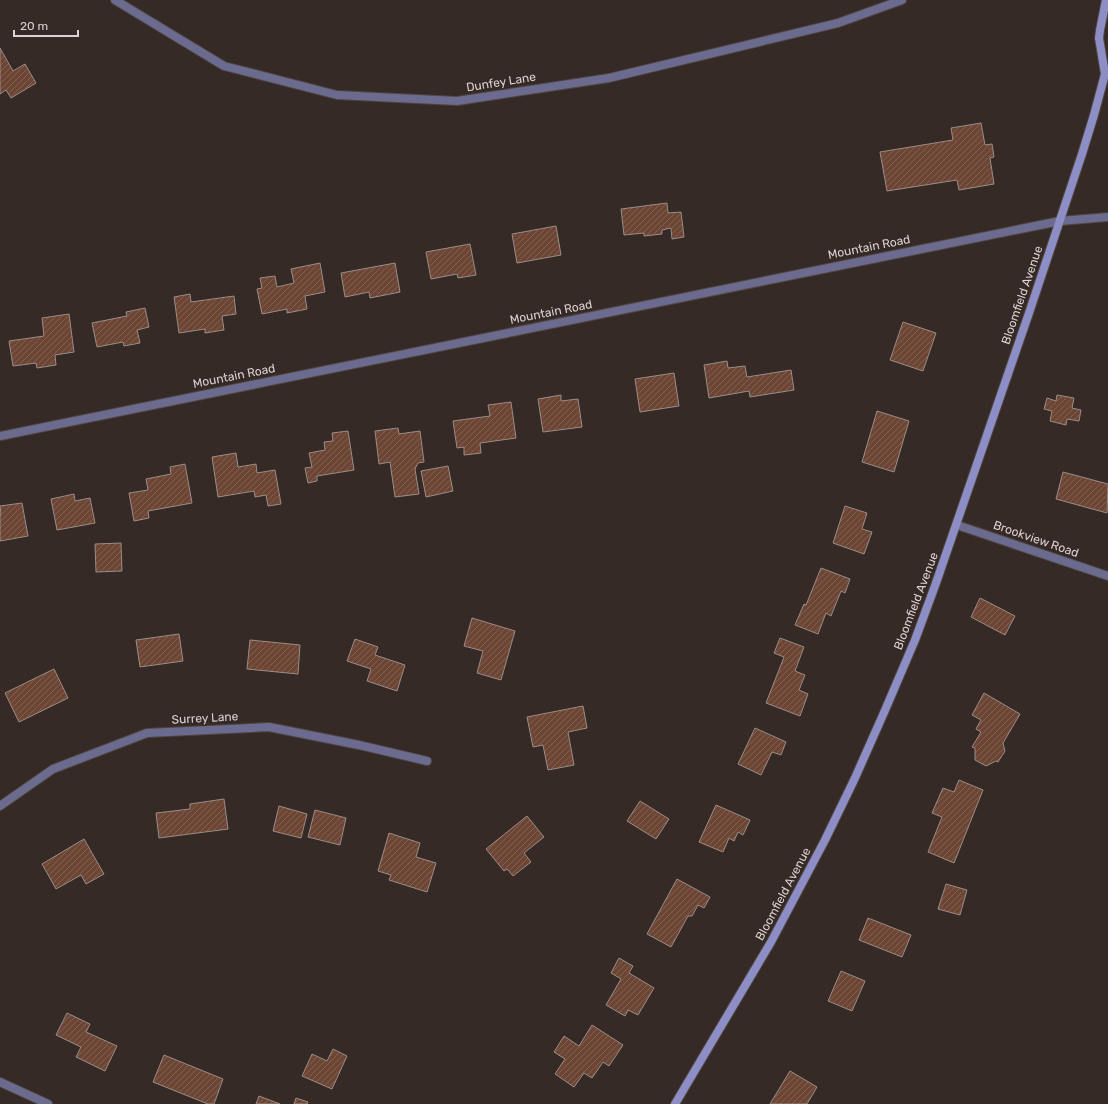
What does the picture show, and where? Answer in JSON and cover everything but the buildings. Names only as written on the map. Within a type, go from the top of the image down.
[{"type":"main road","name":"Bloomfield Avenue","points":[[675,1104],[771,942],[825,840],[865,757],[915,640],[957,525],[1060,221],[1107,73],[1099,38],[1106,0]]},
{"type":"street","name":"Dunfey Lane","points":[[115,0],[224,66],[337,95],[457,101],[609,78],[838,23],[902,0]]},
{"type":"street","name":"Mountain Road","points":[[0,436],[1060,221],[1108,217]]},
{"type":"street","name":"Brookview Road","points":[[957,525],[1108,576]]},
{"type":"street","name":"Surrey Lane","points":[[0,806],[53,769],[147,733],[269,727],[360,745],[427,761]]},
{"type":"street","points":[[0,1082],[48,1104]]}]
